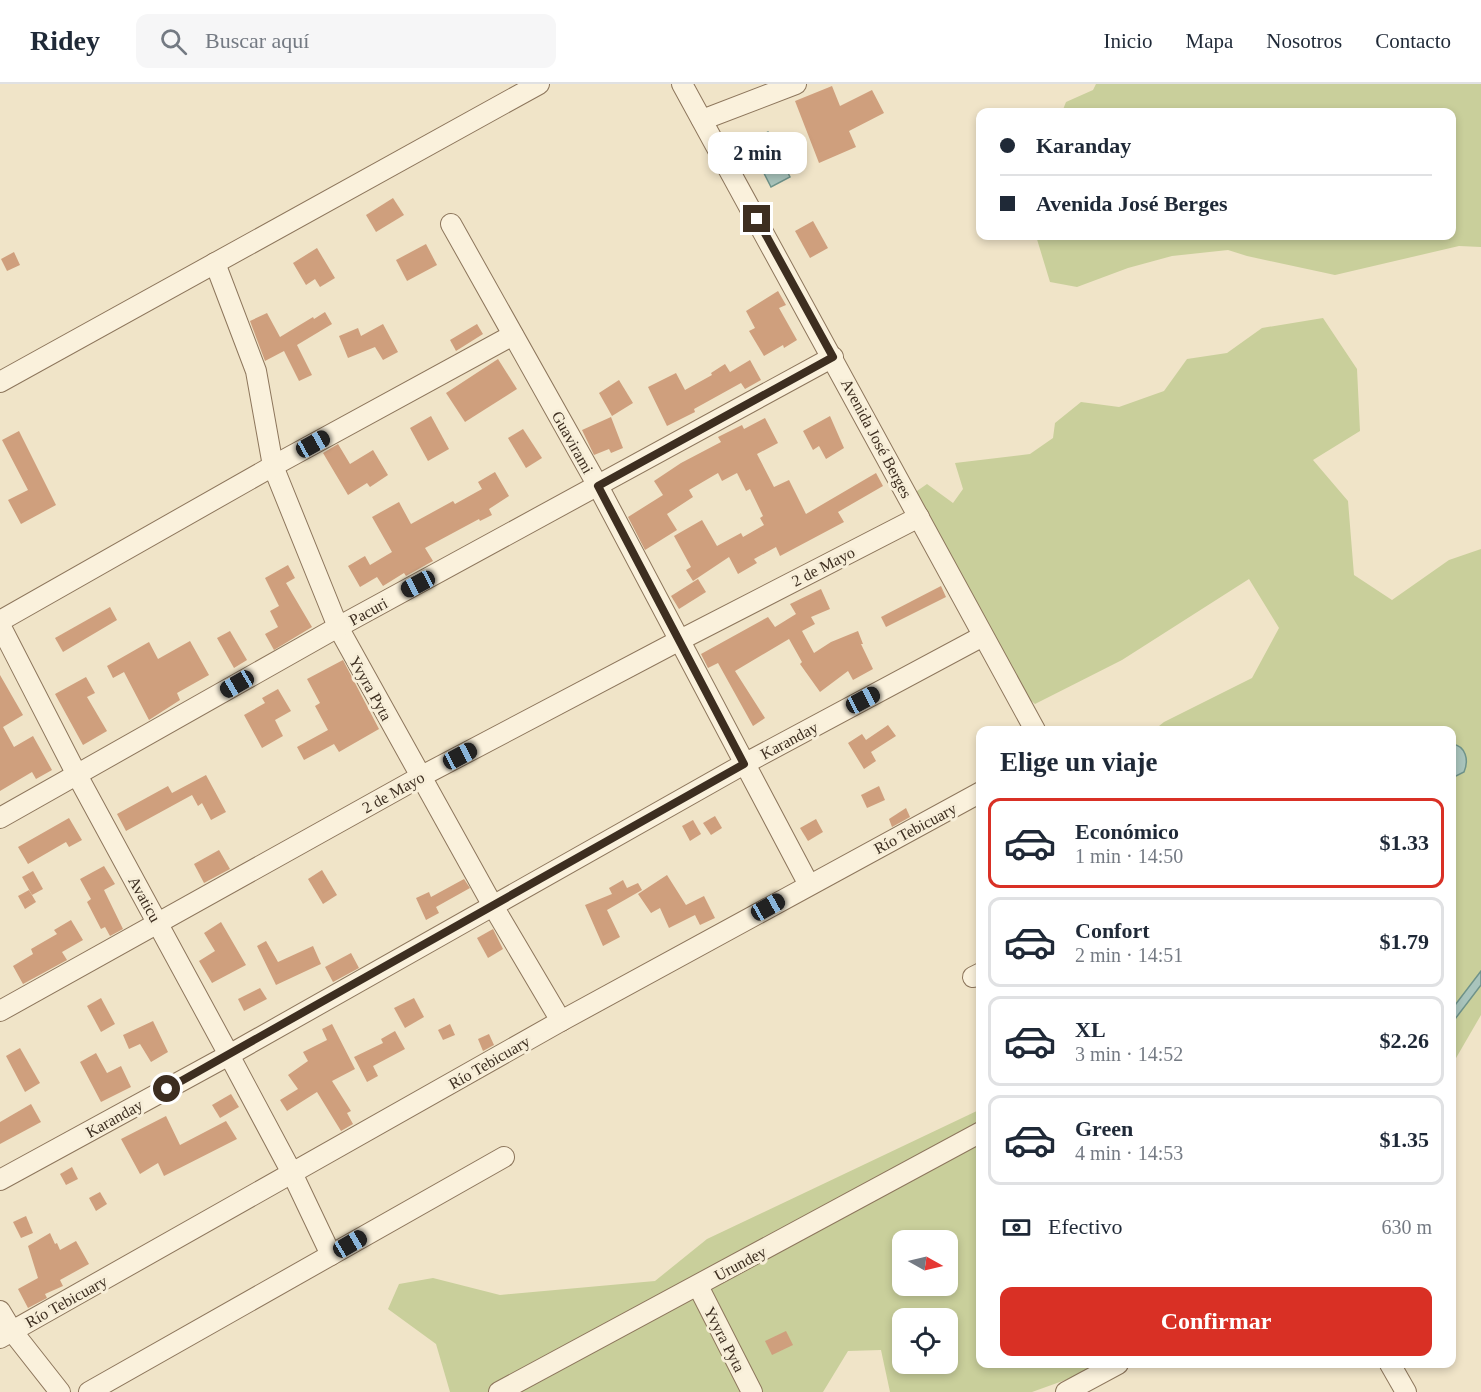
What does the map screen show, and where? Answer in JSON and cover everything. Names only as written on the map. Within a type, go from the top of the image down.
[{"type":"street","points":[[0,382],[539,84]]},
{"type":"street","name":"Avenida José Berges","points":[[682,84],[1033,726]]},
{"type":"street","points":[[702,120],[796,84]]},
{"type":"street","name":"Guavirami","points":[[451,224],[598,486],[809,885]]},
{"type":"street","name":"Yvyra Pyta","points":[[214,263],[256,371],[273,466],[338,627],[493,906],[561,1021]]},
{"type":"street","points":[[0,623],[273,466],[513,335]]},
{"type":"street","name":"Pacuri","points":[[0,818],[338,627],[833,357]]},
{"type":"street","name":"2 de Mayo","points":[[0,1011],[420,777],[919,517]]},
{"type":"street","name":"Avaticu","points":[[0,623],[77,775],[292,1173],[331,1255]]},
{"type":"street","name":"Karanday","points":[[0,1180],[229,1055],[744,764],[983,636]]},
{"type":"street","name":"Río Tebicuary","points":[[6,1335],[561,1021],[976,795]]},
{"type":"street","name":"Urundey","points":[[499,1392],[976,1135]]},
{"type":"street","points":[[89,1392],[504,1157]]},
{"type":"street","name":"Yvyra Pyta","points":[[698,1286],[752,1392]]},
{"type":"street","points":[[0,1311],[6,1335],[60,1392]]},
{"type":"street","points":[[1077,1389],[1111,1368]]},
{"type":"street","points":[[1392,1368],[1406,1392]]},
{"type":"green space","points":[[1096,84],[1481,84],[1481,247],[1459,246],[1335,275],[1228,250],[1172,256],[1128,268],[1077,287],[1050,282],[1037,240],[1456,240],[1456,108],[1064,108],[1066,102],[1093,90]]},
{"type":"green space","points":[[1323,318],[1357,369],[1360,431],[1313,460],[1348,501],[1354,575],[1392,600],[1449,560],[1481,549],[1481,1015],[1456,1058],[1456,726],[1159,726],[1252,678],[1279,628],[1249,579],[1122,660],[1035,704],[1022,693],[907,498],[927,484],[953,503],[963,489],[955,463],[1030,454],[1053,438],[1055,423],[1081,402],[1119,407],[1164,391],[1187,359],[1227,353],[1262,328]]},
{"type":"green space","points":[[976,1111],[976,1368],[1099,1368],[1032,1392],[890,1392],[881,1350],[848,1351],[823,1392],[450,1392],[436,1344],[388,1309],[399,1284],[433,1278],[500,1295],[655,1281],[707,1239]]},
{"type":"water","points":[[768,132],[790,177],[771,187],[748,142]]},
{"type":"water","points":[[1456,745],[1465,754],[1464,772],[1456,776]]},
{"type":"water","points":[[1481,971],[1481,985],[1456,1018],[1456,1004]]},
{"type":"building","points":[[832,86],[840,106],[872,90],[884,113],[849,131],[856,147],[819,163],[795,101]]},
{"type":"building","points":[[393,198],[404,215],[376,232],[366,215]]},
{"type":"building","points":[[813,221],[828,248],[810,258],[795,231]]},
{"type":"building","points":[[426,244],[437,265],[407,281],[396,260]]},
{"type":"building","points":[[317,248],[335,278],[320,287],[315,279],[306,285],[293,263]]},
{"type":"building","points":[[14,252],[20,265],[7,271],[1,259]]},
{"type":"building","points":[[778,291],[786,305],[779,308],[797,340],[764,356],[749,331],[755,328],[746,311]]},
{"type":"building","points":[[325,312],[332,324],[297,345],[312,375],[299,381],[284,351],[265,361],[250,321],[267,313],[280,337]]},
{"type":"building","points":[[383,324],[398,352],[383,360],[375,347],[348,358],[339,336],[358,328],[361,336]]},
{"type":"building","points":[[477,324],[483,334],[456,351],[450,340]]},
{"type":"building","points":[[498,359],[517,389],[465,422],[446,393]]},
{"type":"building","points":[[750,360],[761,380],[745,389],[741,383],[694,409],[695,412],[667,426],[648,387],[676,373],[685,390],[712,375],[711,373],[725,364],[730,372]]},
{"type":"building","points":[[619,380],[633,403],[612,416],[599,393]]},
{"type":"building","points":[[431,416],[449,449],[428,461],[410,428]]},
{"type":"building","points":[[830,416],[844,448],[826,459],[819,446],[813,450],[803,431]]},
{"type":"building","points":[[611,417],[623,448],[611,453],[609,449],[594,455],[582,430]]},
{"type":"building","points":[[765,418],[778,443],[757,454],[774,487],[789,480],[806,514],[876,473],[883,486],[838,512],[844,522],[780,556],[776,547],[754,559],[757,563],[738,574],[729,557],[693,581],[686,570],[691,567],[674,536],[702,520],[717,546],[741,533],[743,537],[764,525],[760,518],[763,516],[750,489],[746,491],[737,473],[722,481],[718,473],[689,490],[693,497],[667,514],[677,530],[645,550],[628,517],[663,495],[654,481],[681,463],[721,442],[718,437],[742,425],[744,429]]},
{"type":"building","points":[[523,429],[542,458],[526,468],[508,438]]},
{"type":"building","points":[[19,431],[56,505],[21,524],[8,500],[28,490],[2,440]]},
{"type":"building","points":[[338,444],[350,464],[373,450],[388,475],[370,487],[367,483],[348,495],[323,453]]},
{"type":"building","points":[[495,472],[509,496],[489,509],[492,515],[480,521],[479,519],[425,548],[433,561],[406,576],[404,573],[383,586],[377,577],[360,587],[348,566],[365,556],[370,565],[392,552],[372,517],[399,502],[411,524],[453,501],[455,504],[482,489],[478,482]]},
{"type":"building","points":[[288,565],[295,578],[286,583],[312,627],[274,650],[265,634],[278,627],[270,611],[279,606],[265,578]]},
{"type":"building","points":[[698,579],[706,592],[679,609],[671,596]]},
{"type":"building","points":[[941,586],[946,597],[886,627],[881,617]]},
{"type":"building","points":[[821,589],[830,609],[811,617],[815,624],[802,631],[814,653],[831,642],[858,631],[863,644],[861,644],[873,669],[853,680],[848,671],[820,692],[800,664],[802,662],[789,639],[735,671],[765,718],[753,726],[718,663],[708,668],[701,654],[768,617],[775,627],[796,614],[790,604]]},
{"type":"building","points":[[110,607],[117,620],[63,652],[55,638]]},
{"type":"building","points":[[230,631],[247,660],[234,668],[217,638]]},
{"type":"building","points":[[190,641],[209,675],[177,693],[180,700],[149,720],[124,672],[113,678],[107,666],[149,642],[158,659]]},
{"type":"building","points":[[343,660],[379,729],[339,752],[334,744],[304,760],[297,747],[328,730],[315,706],[320,703],[307,679]]},
{"type":"building","points":[[0,675],[23,715],[3,727],[14,747],[33,736],[52,770],[36,779],[32,772],[0,791]]},
{"type":"building","points":[[86,677],[95,693],[87,697],[107,731],[83,745],[55,694]]},
{"type":"building","points":[[278,689],[291,711],[275,720],[283,736],[262,748],[244,715],[265,703],[262,698]]},
{"type":"building","points":[[888,725],[896,736],[871,752],[876,761],[864,769],[848,743],[862,734],[866,740]]},
{"type":"building","points":[[206,775],[226,812],[211,820],[202,803],[198,806],[192,795],[126,831],[117,814],[168,786],[172,793]]},
{"type":"building","points":[[879,786],[885,800],[867,808],[861,795]]},
{"type":"building","points":[[906,808],[910,817],[892,827],[889,819]]},
{"type":"building","points":[[715,816],[722,828],[711,835],[703,823]]},
{"type":"building","points":[[69,818],[82,840],[69,847],[66,842],[28,864],[18,847]]},
{"type":"building","points":[[816,819],[823,832],[808,841],[800,828]]},
{"type":"building","points":[[693,820],[701,834],[690,841],[682,826]]},
{"type":"building","points":[[219,850],[230,869],[204,883],[194,864]]},
{"type":"building","points":[[104,866],[115,884],[104,890],[123,929],[110,936],[105,927],[101,929],[87,902],[91,899],[80,879]]},
{"type":"building","points":[[322,870],[337,895],[323,904],[308,879]]},
{"type":"building","points":[[33,871],[43,889],[32,895],[22,877]]},
{"type":"building","points":[[667,875],[686,905],[704,896],[715,918],[700,925],[695,915],[669,928],[660,908],[651,913],[638,894]]},
{"type":"building","points":[[464,879],[470,888],[436,907],[439,913],[426,920],[416,898],[429,892],[431,897]]},
{"type":"building","points":[[623,880],[627,888],[638,883],[642,890],[607,910],[620,937],[603,946],[585,905],[612,894],[609,888]]},
{"type":"building","points":[[29,890],[36,902],[25,909],[18,896]]},
{"type":"building","points":[[71,920],[83,940],[62,952],[67,960],[23,984],[13,966],[33,954],[31,949],[57,934],[54,930]]},
{"type":"building","points":[[221,922],[246,965],[212,983],[199,961],[215,951],[204,933]]},
{"type":"building","points":[[493,929],[503,949],[488,958],[477,938]]},
{"type":"building","points":[[266,941],[278,962],[313,946],[321,964],[276,985],[257,946]]},
{"type":"building","points":[[351,953],[359,968],[333,982],[325,967]]},
{"type":"building","points":[[260,988],[267,999],[244,1011],[238,999]]},
{"type":"building","points":[[101,998],[115,1024],[101,1032],[87,1006]]},
{"type":"building","points":[[414,998],[424,1017],[405,1028],[394,1008]]},
{"type":"building","points":[[153,1021],[168,1052],[151,1062],[140,1044],[129,1049],[123,1035]]},
{"type":"building","points":[[332,1024],[355,1069],[332,1081],[351,1111],[347,1113],[353,1124],[341,1131],[317,1092],[287,1111],[280,1100],[298,1089],[288,1075],[308,1061],[303,1052],[327,1040],[322,1029]]},
{"type":"building","points":[[450,1024],[455,1035],[443,1040],[438,1030]]},
{"type":"building","points":[[395,1031],[405,1049],[373,1066],[378,1076],[367,1082],[354,1057],[383,1043],[381,1039]]},
{"type":"building","points":[[489,1034],[494,1045],[483,1051],[478,1039]]},
{"type":"building","points":[[20,1048],[40,1083],[25,1092],[6,1056]]},
{"type":"building","points":[[96,1053],[107,1073],[121,1066],[131,1087],[101,1102],[80,1062]]},
{"type":"building","points":[[231,1094],[239,1107],[220,1118],[212,1105]]},
{"type":"building","points":[[31,1104],[41,1122],[0,1144],[0,1122]]},
{"type":"building","points":[[166,1116],[180,1145],[226,1121],[237,1139],[164,1176],[158,1163],[140,1174],[121,1139]]},
{"type":"building","points":[[72,1167],[78,1179],[66,1185],[60,1174]]},
{"type":"building","points":[[100,1192],[107,1204],[96,1211],[89,1198]]},
{"type":"building","points":[[26,1216],[33,1233],[21,1238],[13,1222]]},
{"type":"building","points":[[50,1233],[60,1250],[76,1241],[89,1264],[60,1280],[63,1286],[45,1294],[47,1298],[28,1308],[18,1289],[38,1278],[28,1246]]},
{"type":"building","points":[[786,1331],[793,1345],[772,1355],[765,1341]]},
{"type":"route","points":[[167,1089],[744,764],[598,486],[833,357],[757,219]]}]
